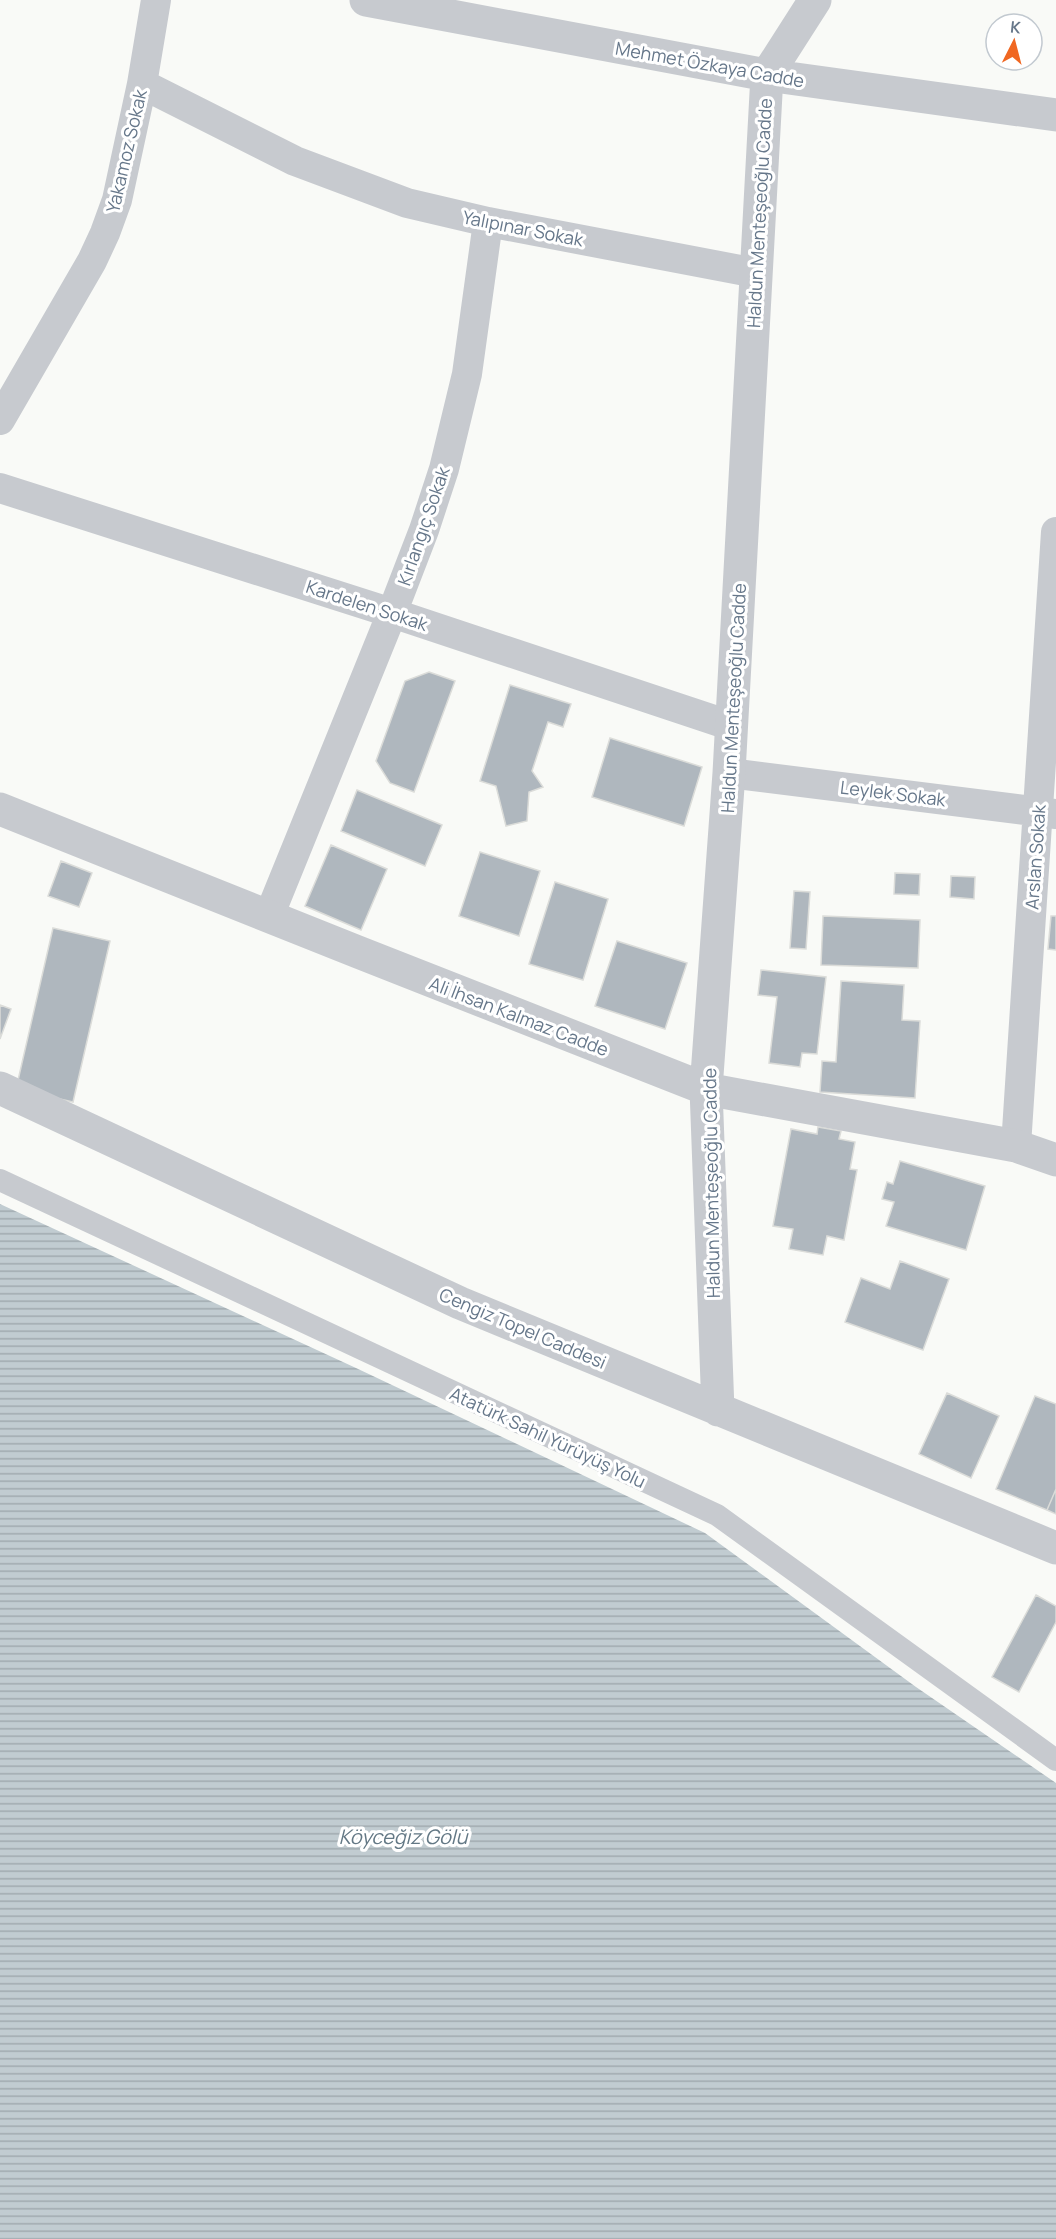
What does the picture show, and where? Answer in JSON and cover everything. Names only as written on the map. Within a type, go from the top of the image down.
[{"type":"street","name":"Yakamoz Sokak","points":[[0,420],[92,261],[117,200],[142,84],[156,0]]},
{"type":"street","name":"Mehmet Özkaya Cadde","points":[[366,0],[767,75],[1056,116]]},
{"type":"street","name":"Haldun Menteşeoğlu Cadde","points":[[718,1410],[706,1089],[732,726],[767,75],[815,0]]},
{"type":"street","name":"Yalıpınar Sokak","points":[[142,84],[295,161],[407,203],[488,222],[756,273]]},
{"type":"street","name":"Kırlangıç Sokak","points":[[269,916],[424,530],[459,414],[467,374],[488,222]]},
{"type":"street","name":"Kardelen Sokak","points":[[0,488],[392,613],[732,726]]},
{"type":"street","name":"Arslan Sokak","points":[[1016,1146],[1047,813],[1056,532]]},
{"type":"street","name":"Leylek Sokak","points":[[729,773],[1047,813]]},
{"type":"street","name":"Ali İhsan Kalmaz Cadde","points":[[0,809],[706,1089],[1016,1146],[1056,1160]]},
{"type":"street","name":"Cengiz Topel Caddesi","points":[[0,1088],[460,1303],[1056,1548]]},
{"type":"street","name":"Atatürk Sahil Yürüyüş Yolu","points":[[0,1180],[717,1515],[1056,1760]]},
{"type":"water","name":"Köyceğiz Gölü","points":[[0,1204],[356,1368],[705,1533],[916,1687],[1056,1783],[1056,2239],[0,2239]]},
{"type":"building","points":[[429,672],[455,681],[414,792],[390,783],[376,761],[405,681]]},
{"type":"building","points":[[510,685],[571,704],[563,727],[548,722],[532,771],[543,787],[529,792],[527,821],[506,826],[496,786],[480,781]]},
{"type":"building","points":[[610,738],[702,767],[684,826],[592,797]]},
{"type":"building","points":[[357,790],[442,825],[425,866],[341,831]]},
{"type":"building","points":[[331,845],[387,869],[361,930],[305,906]]},
{"type":"building","points":[[480,852],[540,871],[519,936],[459,916]]},
{"type":"building","points":[[61,861],[92,873],[79,907],[48,896]]},
{"type":"building","points":[[895,873],[920,874],[919,895],[894,894]]},
{"type":"building","points":[[951,876],[975,877],[974,899],[950,897]]},
{"type":"building","points":[[555,882],[608,899],[583,980],[529,964]]},
{"type":"building","points":[[794,891],[810,892],[806,949],[790,948]]},
{"type":"building","points":[[823,916],[920,920],[918,968],[821,965]]},
{"type":"building","points":[[1051,916],[1056,916],[1056,950],[1048,949]]},
{"type":"building","points":[[53,928],[110,941],[73,1102],[16,1089]]},
{"type":"building","points":[[617,941],[687,963],[665,1029],[595,1006]]},
{"type":"building","points":[[761,970],[826,977],[817,1054],[802,1053],[800,1067],[769,1063],[777,997],[758,995]]},
{"type":"building","points":[[841,981],[904,985],[902,1020],[920,1021],[915,1098],[820,1092],[822,1061],[836,1062]]},
{"type":"building","points":[[0,1005],[11,1009],[0,1039]]},
{"type":"building","points":[[818,1127],[841,1131],[839,1139],[855,1142],[850,1169],[857,1170],[844,1240],[827,1236],[823,1255],[789,1249],[793,1229],[773,1226],[791,1129],[817,1134]]},
{"type":"building","points":[[900,1161],[985,1186],[966,1250],[886,1226],[894,1202],[882,1199],[887,1182],[893,1184]]},
{"type":"building","points":[[900,1261],[949,1279],[923,1350],[845,1322],[861,1278],[890,1289]]},
{"type":"building","points":[[947,1393],[999,1416],[971,1478],[919,1454]]},
{"type":"building","points":[[1035,1396],[1056,1404],[1056,1489],[1047,1510],[996,1489]]},
{"type":"building","points":[[1056,1489],[1056,1514],[1047,1510]]},
{"type":"building","points":[[1036,1595],[1056,1606],[1056,1622],[1019,1692],[992,1677]]}]
